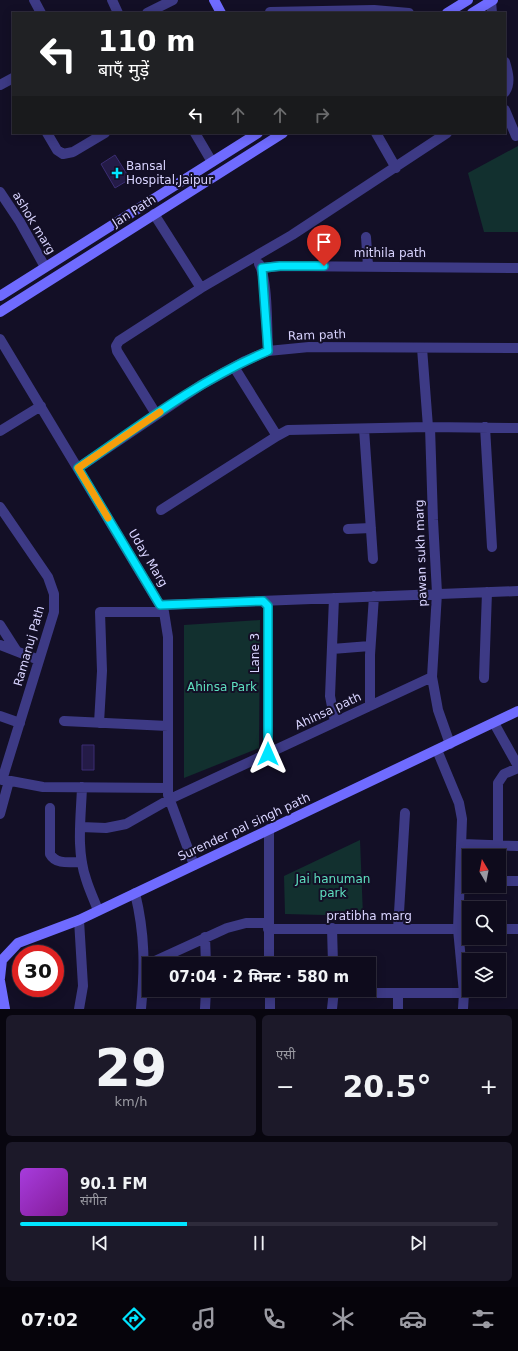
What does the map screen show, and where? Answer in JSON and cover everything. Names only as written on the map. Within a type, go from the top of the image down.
[{"type":"street","points":[[34,0],[40,12]]},
{"type":"street","points":[[112,0],[118,12]]},
{"type":"street","points":[[149,12],[173,0]]},
{"type":"street","points":[[214,0],[220,12]]},
{"type":"street","points":[[449,12],[468,0]]},
{"type":"street","points":[[474,12],[492,1]]},
{"type":"street","points":[[492,1],[492,12]]},
{"type":"street","points":[[270,12],[374,10],[398,12]]},
{"type":"street","points":[[506,67],[508,76],[508,87],[506,90]]},
{"type":"street","points":[[0,85],[12,79]]},
{"type":"street","points":[[506,112],[516,136]]},
{"type":"street","points":[[48,134],[57,150],[63,154],[72,152],[103,134]]},
{"type":"street","points":[[196,134],[212,162]]},
{"type":"street","name":"Jan Path","points":[[0,296],[256,134]]},
{"type":"street","name":"Jan Path","points":[[0,312],[280,134]]},
{"type":"street","points":[[377,134],[396,168]]},
{"type":"street","points":[[156,414],[117,352],[116,346],[118,341],[201,288],[292,235],[446,134]]},
{"type":"street","name":"ashok marg","points":[[0,193],[20,222],[45,267]]},
{"type":"street","points":[[154,214],[201,288]]},
{"type":"street","points":[[366,237],[368,266]]},
{"type":"street","points":[[254,257],[262,268],[268,351]]},
{"type":"street","name":"mithila path","points":[[262,268],[280,266],[368,266],[518,268]]},
{"type":"street","name":"Uday Marg","points":[[0,339],[162,609],[168,637],[168,788],[170,799],[194,865]]},
{"type":"street","name":"Ram path","points":[[78,468],[201,385],[268,351],[308,347],[518,348]]},
{"type":"street","name":"pawan sukh marg","points":[[422,348],[429,427],[437,593],[432,677],[438,710],[450,744]]},
{"type":"street","points":[[234,367],[277,436]]},
{"type":"street","points":[[0,431],[40,406]]},
{"type":"street","points":[[161,510],[288,430],[429,427],[518,428]]},
{"type":"street","points":[[485,427],[492,547]]},
{"type":"street","points":[[364,429],[374,559]]},
{"type":"street","name":"Ramanuj Path","points":[[0,507],[48,577],[54,594],[54,612],[4,780],[0,814]]},
{"type":"street","points":[[348,529],[371,528]]},
{"type":"street","points":[[99,722],[102,671],[100,612],[263,601],[518,591]]},
{"type":"street","points":[[484,678],[487,592]]},
{"type":"street","points":[[370,706],[370,646],[374,596]]},
{"type":"street","points":[[334,598],[330,696],[335,722]]},
{"type":"street","name":"Lane 3","points":[[263,601],[268,606],[268,754]]},
{"type":"street","points":[[0,626],[16,650]]},
{"type":"street","points":[[0,645],[39,660]]},
{"type":"street","points":[[332,649],[370,646]]},
{"type":"street","name":"Ahinsa path","points":[[81,827],[106,828],[126,824],[170,799],[432,677]]},
{"type":"street","name":"Surender pal singh path","points":[[5,1009],[0,979],[1,959],[18,943],[79,920],[518,711]]},
{"type":"street","points":[[0,716],[20,723]]},
{"type":"street","points":[[64,721],[168,726]]},
{"type":"street","points":[[494,723],[518,767],[504,774],[498,783],[498,845]]},
{"type":"street","points":[[437,750],[459,803],[462,819],[462,849]]},
{"type":"street","points":[[4,780],[43,787],[168,788]]},
{"type":"street","points":[[82,787],[82,862],[85,878],[98,910]]},
{"type":"street","points":[[50,808],[50,850],[53,859],[58,862],[82,862]]},
{"type":"street","points":[[398,929],[405,813]]},
{"type":"street","points":[[269,829],[269,957]]},
{"type":"street","points":[[462,844],[518,846]]},
{"type":"street","points":[[506,881],[518,881]]},
{"type":"street","points":[[135,893],[142,922],[144,957]]},
{"type":"street","points":[[462,893],[458,929],[462,972]]},
{"type":"street","points":[[79,920],[83,986],[80,1009]]},
{"type":"street","name":"pratibha marg","points":[[163,957],[205,937],[227,928],[246,923],[268,926],[332,928],[462,929]]},
{"type":"street","points":[[332,928],[333,957]]},
{"type":"street","points":[[506,929],[518,929]]},
{"type":"street","points":[[205,937],[206,957]]},
{"type":"street","points":[[376,993],[462,993]]},
{"type":"street","points":[[398,994],[398,1009]]},
{"type":"street","points":[[141,1009],[142,995]]},
{"type":"street","points":[[206,997],[206,1009]]},
{"type":"street","points":[[270,997],[270,1009]]},
{"type":"street","points":[[332,1009],[333,997]]},
{"type":"street","points":[[463,1009],[464,997]]},
{"type":"green space","points":[[518,146],[518,232],[484,232],[468,173]]},
{"type":"green space","name":"Ahinsa Park","points":[[260,620],[259,748],[184,778],[184,625]]},
{"type":"green space","name":"Jai hanuman park","points":[[360,840],[363,916],[285,914],[284,876]]},
{"type":"building","points":[[115,155],[130,179],[115,188],[101,164]]},
{"type":"building","points":[[82,745],[94,745],[94,770],[82,770]]},
{"type":"slow traffic","points":[[108,518],[78,468],[160,412]]},
{"type":"place","name":"Bansal Hospital,Jaipur","points":[[117,173]]},
{"type":"route","points":[[268,754],[268,606],[263,601],[160,605],[78,468],[201,385],[245,361],[268,351],[262,268],[280,266],[324,266]]}]
